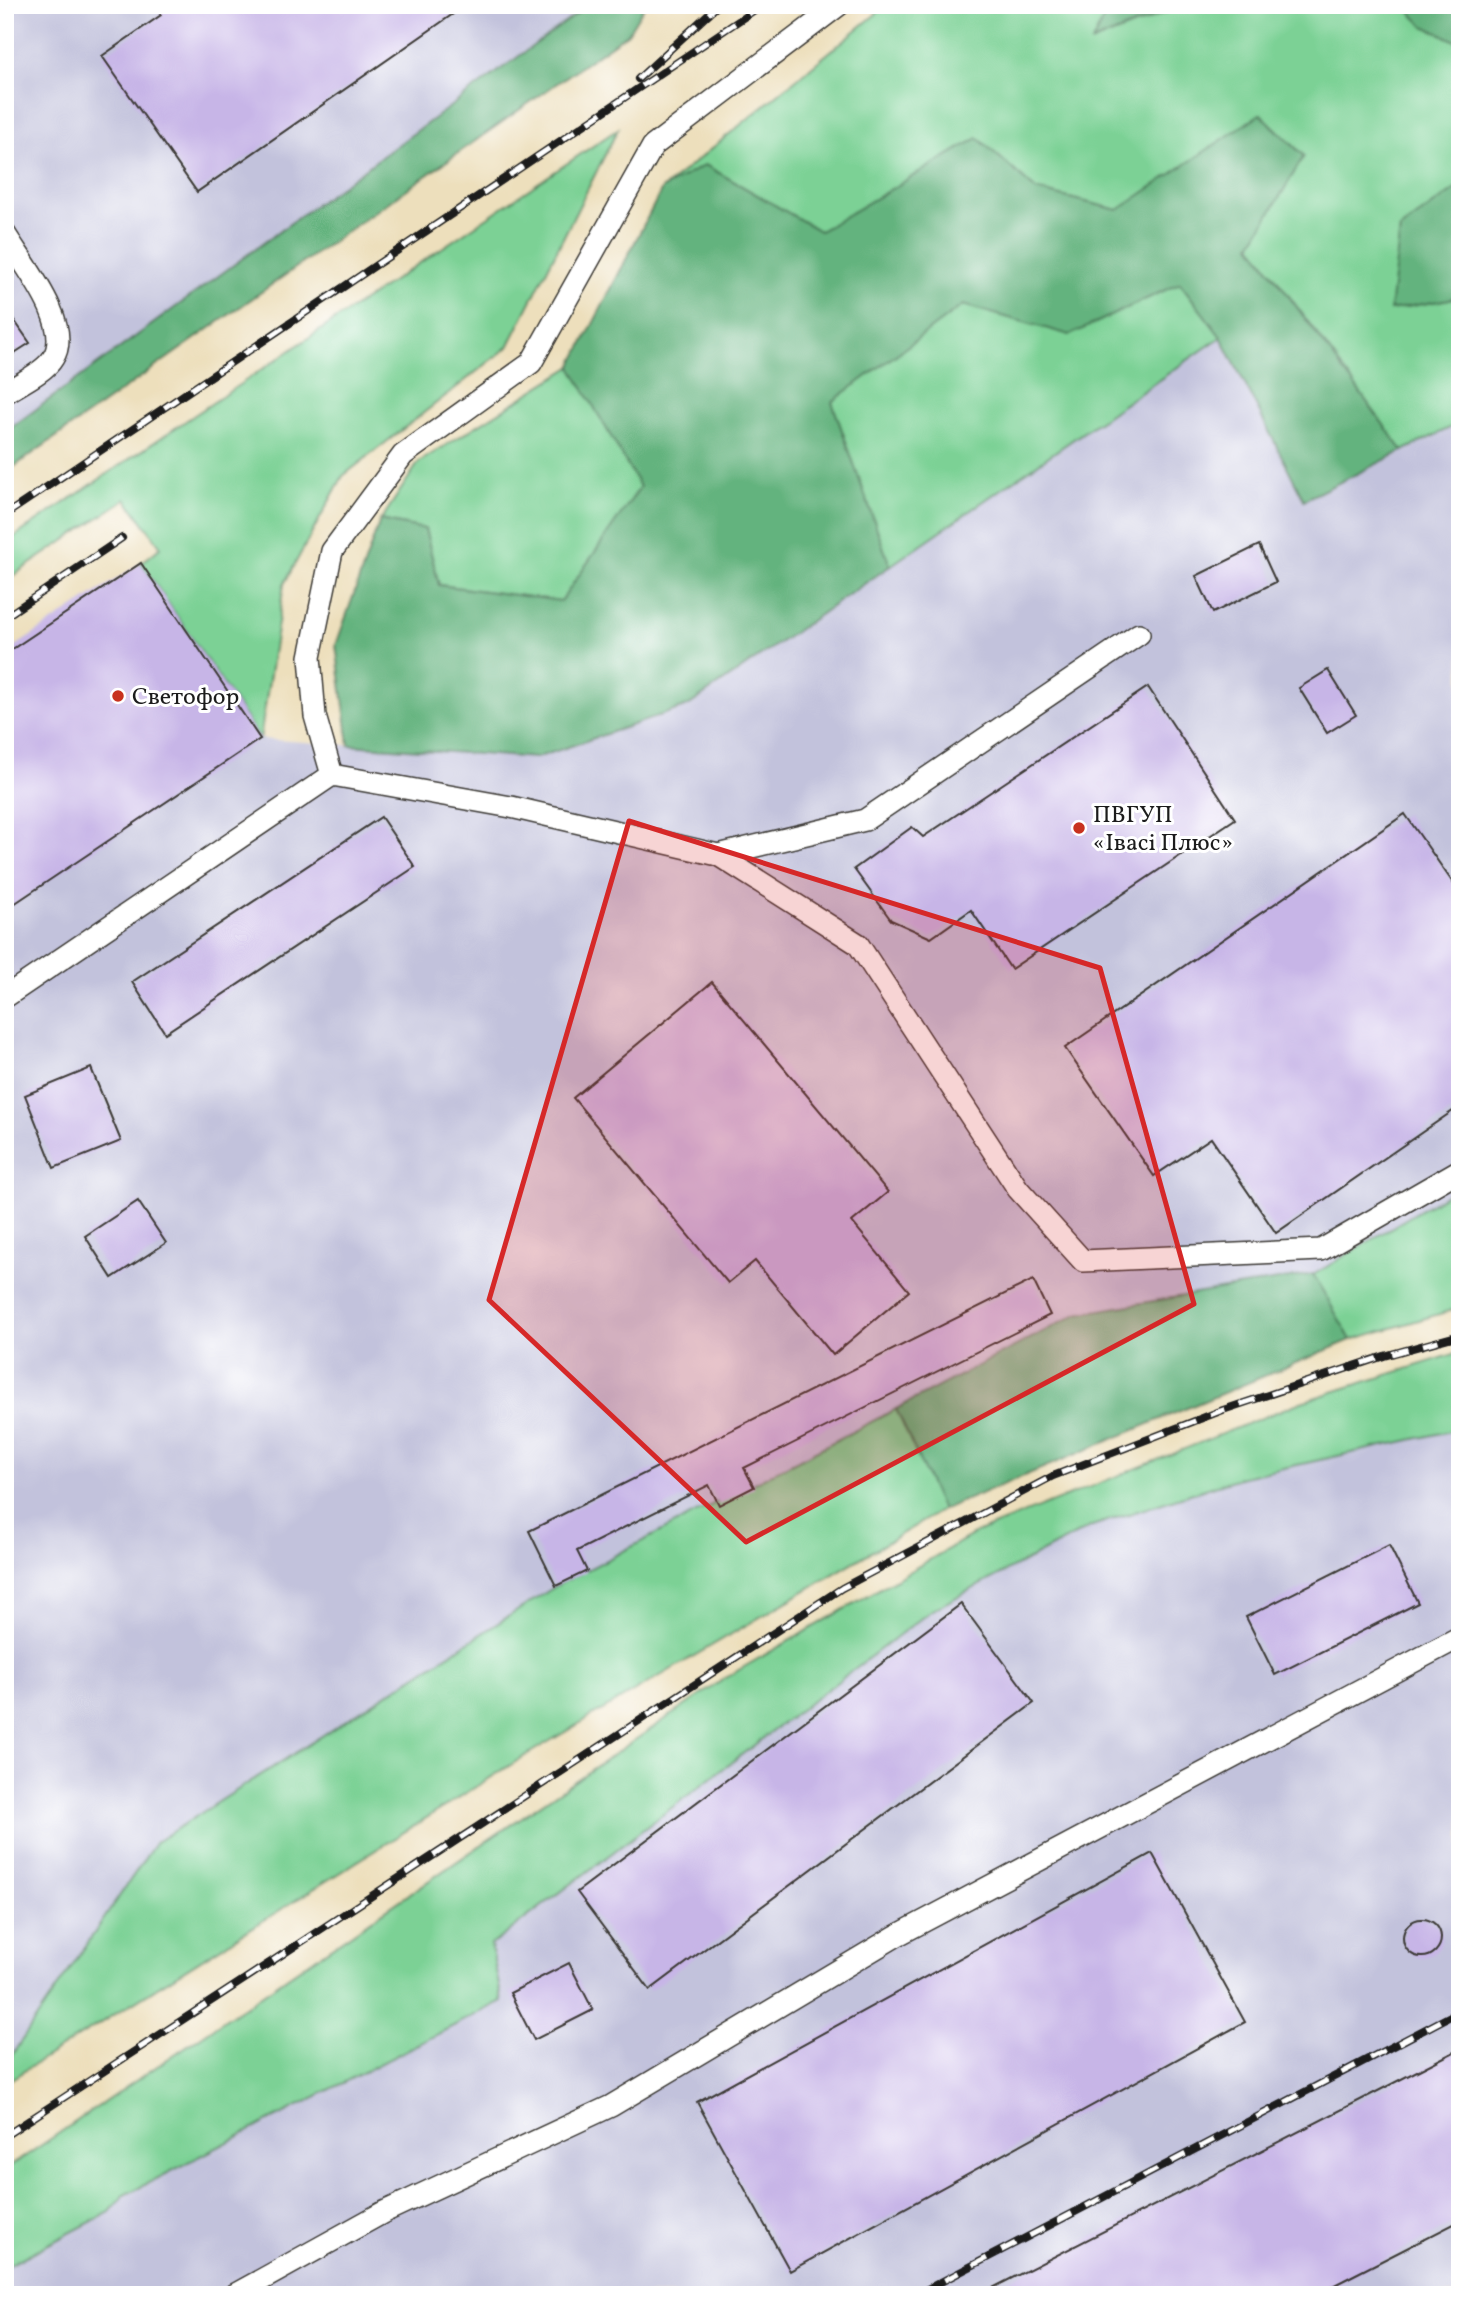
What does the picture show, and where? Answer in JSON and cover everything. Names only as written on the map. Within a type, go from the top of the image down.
[{"type":"lane","points":[[332,775],[315,716],[310,657],[332,551],[402,455],[531,363],[653,146],[839,5]]},
{"type":"lane","points":[[5,234],[55,317],[61,341],[52,361],[5,393]]},
{"type":"lane","points":[[718,855],[865,820],[1139,634]]},
{"type":"lane","points":[[5,997],[332,775],[511,807],[718,855],[858,944],[1018,1189],[1083,1261],[1321,1250],[1460,1170]]},
{"type":"lane","points":[[234,2295],[384,2212],[611,2106],[897,1936],[1460,1637]]},
{"type":"highlighted area","points":[[629,821],[1100,968],[1194,1304],[746,1542],[489,1300]]},
{"type":"shaded area","points":[[5,5],[589,5],[5,432]]},
{"type":"shaded area","points":[[1221,337],[1303,499],[1460,423],[1460,1186],[1313,1274],[1077,1314],[556,1586],[156,1842],[5,2065],[5,653],[141,563],[260,739],[536,758],[688,706]]},
{"type":"shaded area","points":[[1460,1429],[1460,2295],[5,2295],[5,2267],[109,2212],[123,2197],[501,2001],[491,1945],[932,1610],[1092,1526],[1239,1478]]},
{"type":"green space","points":[[589,5],[645,5],[628,33],[5,473],[5,432]]},
{"type":"green space","points":[[887,5],[1110,5],[1093,42],[1184,5],[1403,5],[1424,26],[1460,43],[1460,186],[1400,229],[1391,310],[1460,297],[1460,423],[1403,451],[1251,244],[1304,156],[1261,114],[1119,210],[1036,190],[978,138],[820,231],[705,165],[662,189]]},
{"type":"green space","points":[[1110,5],[1184,5],[1092,42]]},
{"type":"green space","points":[[1403,5],[1460,5],[1460,43],[1424,26]]},
{"type":"green space","points":[[1260,114],[1304,156],[1251,245],[1403,451],[1304,500],[1221,337],[1180,283],[1070,335],[963,305],[832,402],[890,566],[688,706],[536,758],[349,745],[336,645],[380,520],[425,529],[439,585],[561,601],[640,487],[571,367],[662,189],[705,165],[820,231],[978,138],[1036,190],[1118,210]]},
{"type":"green space","points":[[618,129],[508,347],[343,476],[284,584],[260,739],[141,563],[161,547],[126,499],[5,581],[5,543]]},
{"type":"green space","points":[[1460,186],[1460,297],[1390,310],[1400,229]]},
{"type":"green space","points":[[1180,283],[1221,337],[890,566],[832,402],[963,305],[1070,335]]},
{"type":"green space","points":[[571,367],[641,487],[561,601],[439,585],[425,529],[381,520],[419,462]]},
{"type":"green space","points":[[1460,1186],[1460,1308],[1351,1340],[1313,1275]]},
{"type":"green space","points":[[1313,1274],[1351,1340],[942,1510],[896,1409],[1077,1314]]},
{"type":"green space","points":[[1460,1352],[1460,1429],[1239,1478],[1092,1526],[932,1610],[491,1945],[502,2001],[123,2196],[110,2212],[5,2267],[5,2170],[730,1675],[976,1533],[1301,1402]]},
{"type":"green space","points":[[896,1409],[942,1510],[533,1751],[5,2083],[5,2065],[156,1842],[556,1586]]},
{"type":"building","points":[[153,5],[466,5],[197,192],[102,56],[161,15]]},
{"type":"building","points":[[5,307],[30,343],[5,359]]},
{"type":"building","points":[[1259,545],[1276,582],[1213,613],[1196,576]]},
{"type":"building","name":"Светофор","points":[[141,563],[260,739],[5,910],[5,654]]},
{"type":"building","points":[[1328,670],[1356,715],[1327,733],[1299,688]]},
{"type":"building","name":"ПВГУП «Івасі Плюс»","points":[[1148,687],[1235,819],[1011,969],[971,910],[931,938],[891,920],[854,869],[912,827],[923,837]]},
{"type":"building","points":[[1405,814],[1460,893],[1460,1106],[1276,1233],[1211,1138],[1154,1176],[1065,1048]]},
{"type":"building","points":[[381,817],[415,867],[165,1033],[132,982]]},
{"type":"building","points":[[712,982],[888,1192],[852,1222],[909,1291],[833,1355],[755,1261],[728,1283],[573,1098]]},
{"type":"building","points":[[91,1068],[121,1141],[54,1168],[25,1095]]},
{"type":"building","points":[[138,1201],[166,1243],[112,1278],[85,1236]]},
{"type":"building","points":[[1033,1280],[1050,1315],[744,1468],[754,1487],[719,1505],[709,1485],[577,1551],[587,1571],[556,1586],[529,1531]]},
{"type":"building","points":[[1389,1545],[1418,1603],[1275,1675],[1246,1617]]},
{"type":"building","points":[[961,1604],[1034,1703],[650,1990],[577,1892]]},
{"type":"building","points":[[1152,1853],[1245,2022],[790,2271],[697,2102]]},
{"type":"building","points":[[1422,1919],[1436,1924],[1441,1938],[1436,1952],[1422,1957],[1408,1952],[1403,1938],[1408,1924]]},
{"type":"building","points":[[569,1963],[593,2010],[534,2040],[510,1993]]},
{"type":"building","points":[[1460,2049],[1460,2221],[1315,2295],[979,2295]]},
{"type":"railway","points":[[638,79],[718,5]]},
{"type":"railway","points":[[5,515],[762,5]]},
{"type":"railway","points":[[5,617],[122,538]]},
{"type":"railway","points":[[5,2136],[842,1588],[1053,1476],[1223,1410],[1384,1356],[1460,1335]]},
{"type":"railway","points":[[916,2295],[1460,2011]]},
{"type":"place","name":"Светофор","points":[[118,696]]},
{"type":"place","name":"ПВГУП «Івасі Плюс»","points":[[1079,828]]}]
